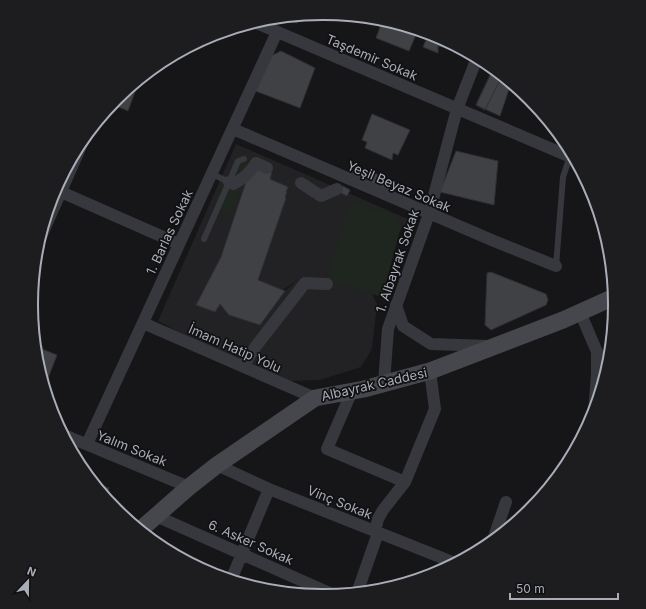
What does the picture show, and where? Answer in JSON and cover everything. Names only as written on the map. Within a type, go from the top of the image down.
[{"type":"street","name":"Taşdemir Sokak","points":[[263,26],[565,154]]},
{"type":"street","name":"1. Barlas Sokak","points":[[87,444],[277,32]]},
{"type":"street","name":"1. Albayrak Sokak","points":[[384,383],[388,329],[429,214],[457,108],[475,64]]},
{"type":"street","name":"Yeşil Beyaz Sokak","points":[[233,129],[429,214],[556,266]]},
{"type":"street","points":[[229,182],[233,184],[244,179],[256,163],[267,168]]},
{"type":"street","points":[[301,182],[321,196],[337,189]]},
{"type":"street","points":[[62,192],[180,244]]},
{"type":"street","points":[[243,366],[256,346],[305,283],[327,284]]},
{"type":"street","name":"Albayrak Caddesi","points":[[145,526],[189,487],[217,465],[315,398],[352,391],[430,371],[608,300]]},
{"type":"street","points":[[396,305],[403,326],[431,344],[495,346]]},
{"type":"street","points":[[580,312],[597,352],[596,383]]},
{"type":"street","name":"İmam Hatip Yolu","points":[[143,323],[315,398]]},
{"type":"street","points":[[359,587],[377,532],[378,520],[383,510],[405,482],[435,409],[430,371]]},
{"type":"street","points":[[352,391],[327,449],[405,482]]},
{"type":"street","name":"Yalım Sokak","points":[[72,438],[189,487]]},
{"type":"street","name":"Vinç Sokak","points":[[217,465],[269,489],[448,560]]},
{"type":"street","points":[[233,574],[269,489]]},
{"type":"street","points":[[497,530],[506,502]]},
{"type":"street","name":"6. Asker Sokak","points":[[156,516],[321,589]]},
{"type":"lane","points":[[204,239],[238,162],[244,159]]},
{"type":"lane","points":[[556,266],[563,177],[569,162]]},
{"type":"lane","points":[[212,174],[229,182]]},
{"type":"shaded area","points":[[236,144],[410,220],[400,230],[382,297],[372,294],[377,304],[372,349],[361,367],[320,380],[290,381],[188,337],[158,321]],"holes":[[[299,279],[285,291],[260,324],[274,296]]]},
{"type":"shaded area","points":[[235,160],[252,166],[230,214],[212,206]]},
{"type":"shaded area","points":[[350,201],[374,210],[375,208],[391,213],[397,218],[401,226],[382,297],[327,280]]},
{"type":"building","points":[[381,25],[416,36],[409,51],[376,38]]},
{"type":"building","points":[[426,40],[443,47],[438,46],[438,53],[423,47]]},
{"type":"building","points":[[281,51],[315,68],[300,108],[253,90],[269,57]]},
{"type":"building","points":[[490,75],[509,89],[500,116],[476,105]]},
{"type":"building","points":[[490,75],[499,82],[485,110],[476,105]]},
{"type":"building","points":[[135,91],[128,111],[118,107]]},
{"type":"building","points":[[372,114],[410,130],[398,155],[393,153],[392,160],[365,148],[367,142],[362,140]]},
{"type":"building","points":[[456,151],[498,161],[494,205],[440,192]]},
{"type":"building","points":[[256,165],[272,172],[270,179],[288,187],[286,198],[258,280],[285,291],[260,325],[229,315],[220,304],[215,312],[196,305],[221,257],[247,179]]},
{"type":"building","points":[[355,166],[368,172],[364,184],[351,176]]},
{"type":"building","points":[[368,172],[375,173],[380,176],[374,187],[364,184]]},
{"type":"building","points":[[380,176],[394,182],[391,193],[375,187]]},
{"type":"building","points":[[343,186],[350,190],[347,196],[341,193]]},
{"type":"building","points":[[491,272],[546,294],[548,300],[546,305],[491,330],[485,325],[487,273]]},
{"type":"building","points":[[42,349],[57,355],[48,378]]}]
